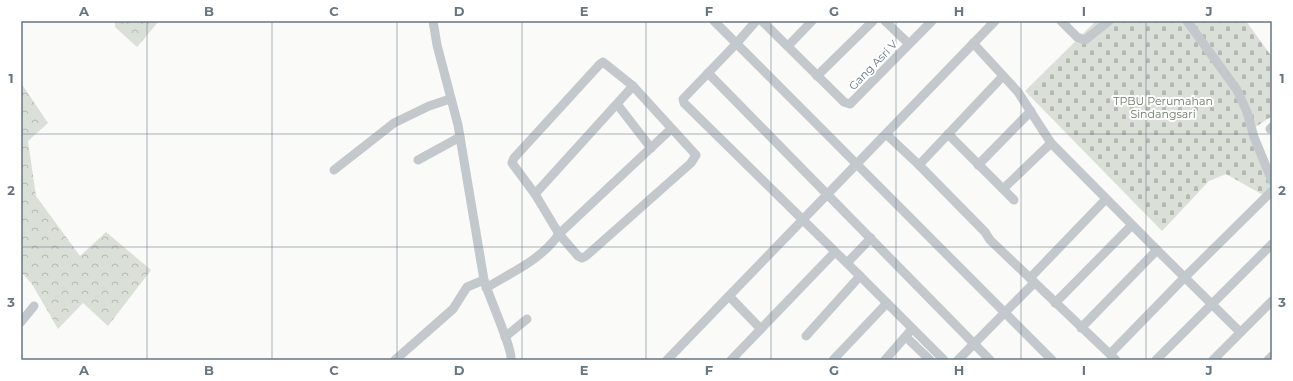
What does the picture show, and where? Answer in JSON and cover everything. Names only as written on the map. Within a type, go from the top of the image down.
[{"type":"street","points":[[433,21],[437,46],[460,138],[485,284],[510,347],[511,360]]},
{"type":"street","points":[[714,21],[857,166],[1005,311],[1052,360]]},
{"type":"street","points":[[756,21],[736,44],[685,95],[684,103],[944,360]]},
{"type":"street","points":[[762,21],[818,76],[873,21]]},
{"type":"street","points":[[788,46],[812,21]]},
{"type":"street","points":[[885,21],[909,44]]},
{"type":"street","name":"Gang Asri V","points":[[818,76],[844,102],[850,104],[854,102],[932,21]]},
{"type":"street","points":[[667,360],[802,220],[857,166],[995,21]]},
{"type":"street","points":[[1062,21],[1077,37],[1085,40],[1109,21]]},
{"type":"street","points":[[1186,21],[1237,90],[1247,112],[1254,137],[1272,181]]},
{"type":"street","points":[[973,43],[1018,92],[1052,143],[1106,199],[1240,332]]},
{"type":"street","points":[[601,63],[607,64],[633,86],[696,154],[696,157],[692,163],[585,257],[578,256],[559,234],[535,194],[512,163],[514,158],[601,63]]},
{"type":"street","points":[[708,73],[990,360]]},
{"type":"street","points":[[918,165],[1003,76]]},
{"type":"street","points":[[535,194],[633,86]]},
{"type":"street","points":[[334,170],[394,123],[429,106],[450,98]]},
{"type":"street","points":[[617,104],[651,148]]},
{"type":"street","points":[[978,165],[1031,111]]},
{"type":"street","points":[[395,360],[453,309],[467,287],[485,284],[535,259],[548,249],[559,234],[672,129]]},
{"type":"street","points":[[886,134],[985,232],[990,240],[1113,357],[1184,277],[1272,191]]},
{"type":"street","points":[[948,134],[1014,200]]},
{"type":"street","points":[[418,160],[460,138]]},
{"type":"street","points":[[1003,189],[1052,143]]},
{"type":"street","points":[[958,360],[1005,311],[1106,199]]},
{"type":"street","points":[[1055,303],[1132,225]]},
{"type":"street","points":[[847,263],[871,238]]},
{"type":"street","points":[[1156,360],[1272,244]]},
{"type":"street","points":[[1081,328],[1157,250]]},
{"type":"street","points":[[730,360],[836,252]]},
{"type":"street","points":[[806,336],[860,276]]},
{"type":"street","points":[[730,296],[761,329]]},
{"type":"street","points":[[1213,360],[1272,301]]},
{"type":"street","points":[[834,360],[887,303]]},
{"type":"street","points":[[21,322],[34,306]]},
{"type":"street","points":[[505,337],[527,319]]},
{"type":"street","points":[[885,360],[912,329]]},
{"type":"street","points":[[906,337],[930,360]]},
{"type":"street","points":[[1268,360],[1272,356]]},
{"type":"green space","points":[[115,21],[159,21],[137,47],[115,27]]},
{"type":"green space","name":"TPBU Perumahan Sindangsari","points":[[1096,21],[1246,21],[1272,57],[1272,116],[1254,128],[1272,174],[1272,200],[1226,174],[1209,181],[1162,231],[1025,91]]},
{"type":"green space","points":[[21,83],[48,123],[28,141],[36,196],[80,256],[106,232],[151,270],[108,326],[83,303],[58,329],[32,284],[21,272]]}]
